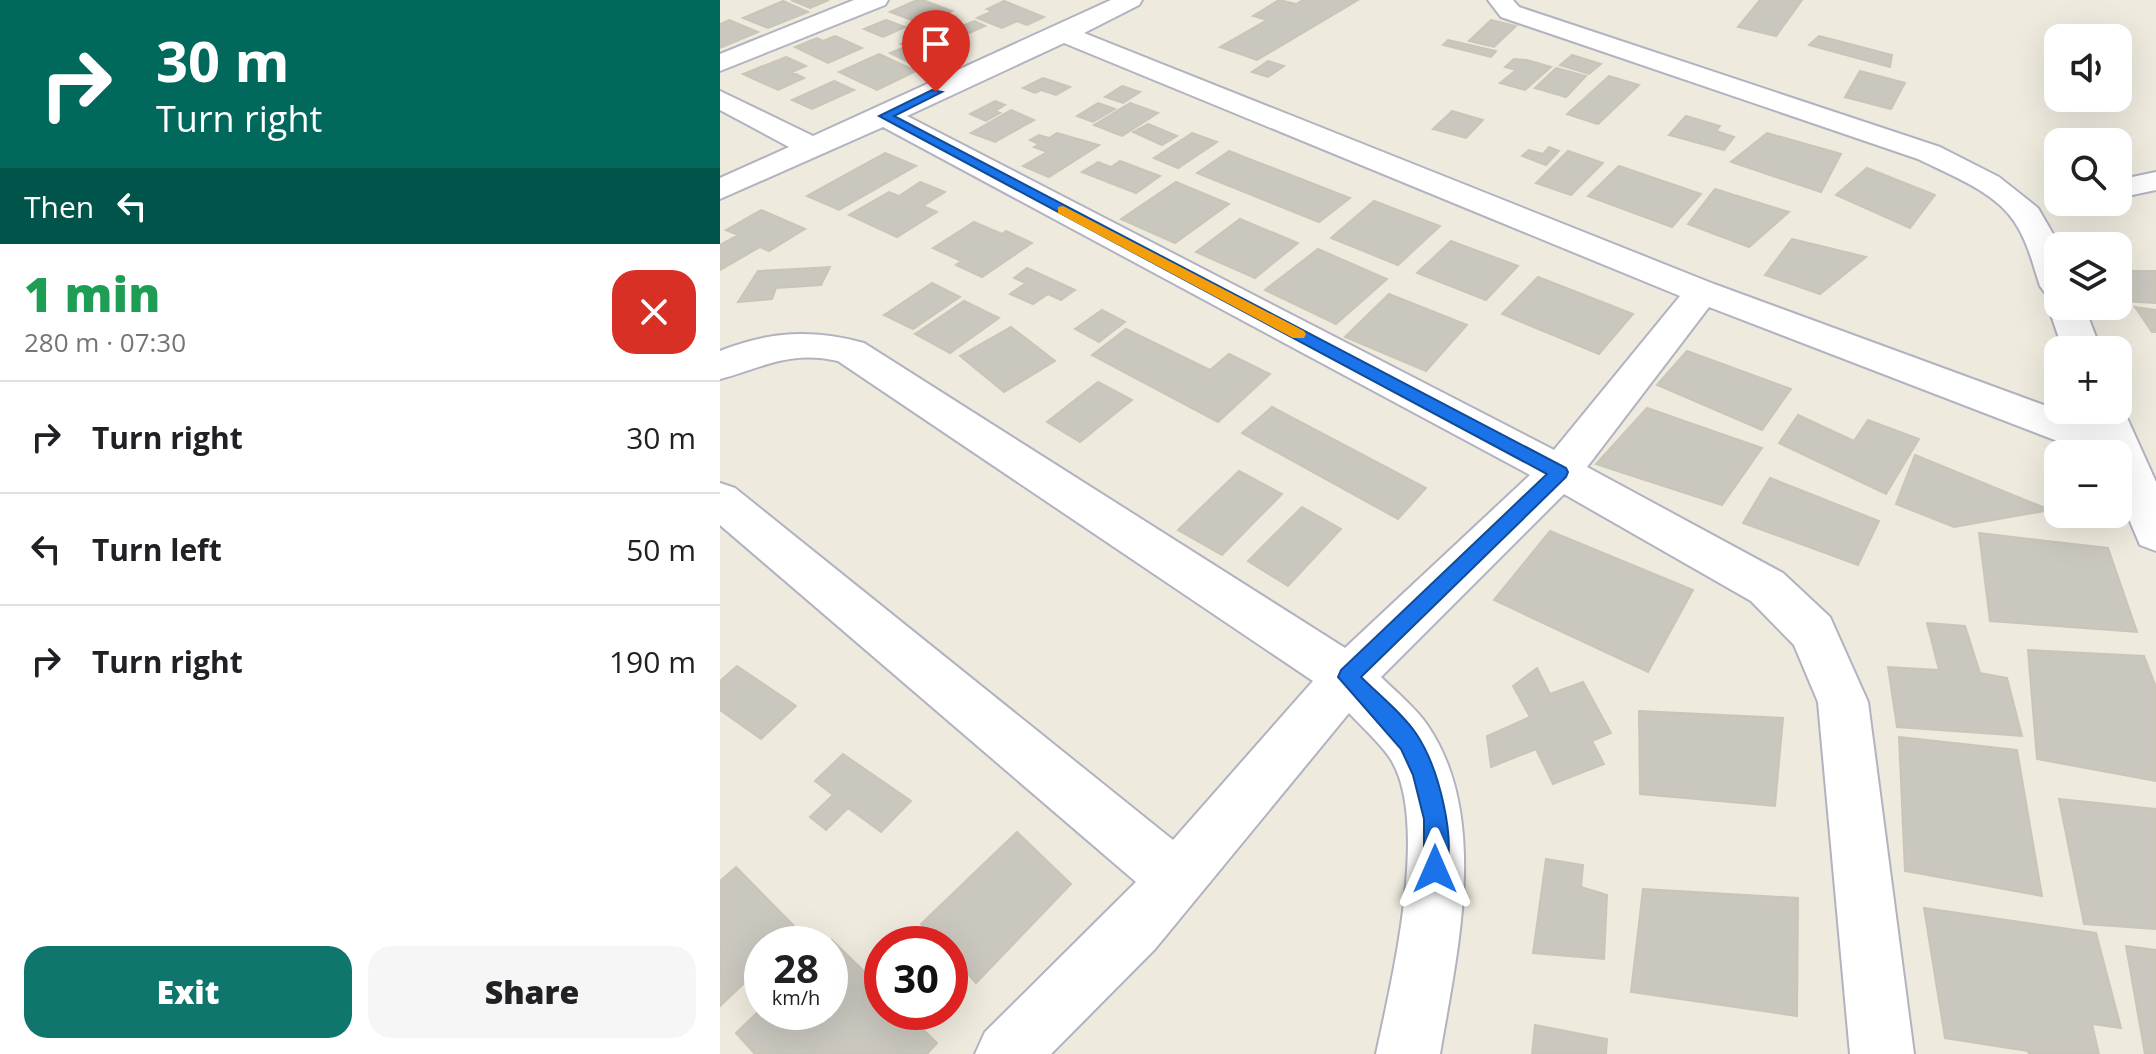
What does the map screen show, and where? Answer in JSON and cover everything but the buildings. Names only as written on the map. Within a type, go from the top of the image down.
[{"type":"street","points":[[720,63],[876,0]]},
{"type":"street","points":[[720,190],[1063,34],[1130,0]]},
{"type":"street","points":[[1500,0],[1510,12],[1535,21],[1929,153],[1983,180],[2022,209],[2044,249]]},
{"type":"street","points":[[1063,34],[1702,292],[2096,440]]},
{"type":"street","points":[[720,99],[811,147]]},
{"type":"street","points":[[885,116],[1560,472],[1767,587],[1813,632],[1843,702],[1882,1054]]},
{"type":"street","points":[[2132,186],[2156,181]]},
{"type":"street","points":[[2022,209],[2044,204]]},
{"type":"street","points":[[1007,1054],[1134,928],[1348,677],[1560,472],[1702,292]]},
{"type":"street","points":[[720,366],[756,350],[791,342],[824,344],[851,352],[1348,677],[1409,742],[1424,775],[1436,819],[1434,884],[1423,972],[1408,1054]]},
{"type":"street","points":[[2132,477],[2155,530]]},
{"type":"street","points":[[720,500],[1176,879]]},
{"type":"slow traffic","points":[[1063,210],[1299,334]]},
{"type":"route","points":[[936,92],[885,116],[1560,472],[1348,677],[1409,742],[1424,775],[1436,819],[1435,869]]}]
